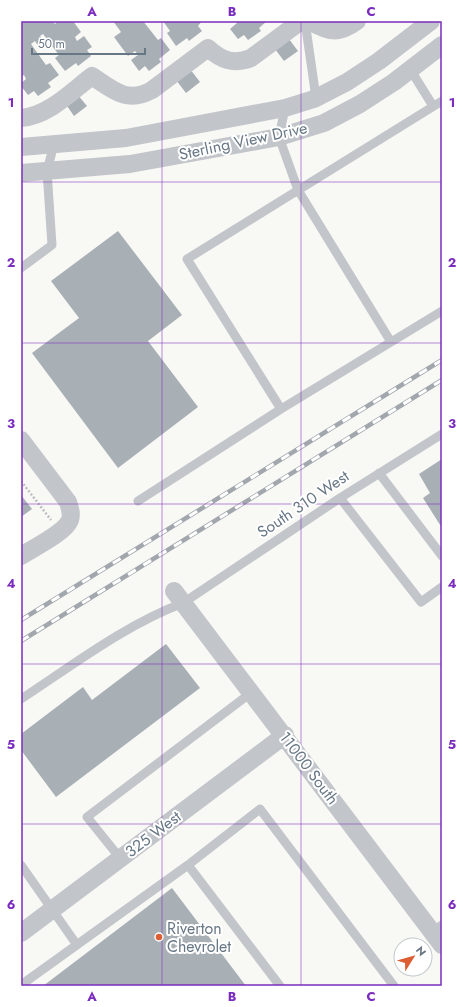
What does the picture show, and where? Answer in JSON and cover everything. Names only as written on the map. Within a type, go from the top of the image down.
[{"type":"street","points":[[21,118],[39,114],[49,109],[92,76],[124,95],[134,96],[143,95],[152,90],[208,48],[218,58],[226,61],[243,61],[251,58],[301,21]]},
{"type":"street","points":[[309,21],[328,31],[336,31],[343,30],[357,21]]},
{"type":"street","name":"Sterling View Drive","points":[[21,147],[126,138],[285,108],[316,98],[347,82],[379,61],[431,21]]},
{"type":"street","name":"Sterling View Drive","points":[[21,173],[130,164],[279,137],[324,123],[360,104],[442,45]]},
{"type":"street","points":[[21,440],[68,502],[71,511],[61,521],[57,534],[21,556]]},
{"type":"street","name":"11000 South","points":[[179,597],[439,934]]},
{"type":"street","name":"325 West","points":[[21,933],[285,735]]},
{"type":"lane","points":[[305,21],[316,98]]},
{"type":"lane","points":[[410,69],[433,106]]},
{"type":"lane","points":[[281,409],[187,258],[442,101]]},
{"type":"lane","points":[[285,108],[279,137],[298,190],[391,342]]},
{"type":"lane","points":[[21,268],[52,245],[47,171],[54,144]]},
{"type":"lane","points":[[138,501],[281,409],[442,311]]},
{"type":"lane","name":"South 310 West","points":[[21,699],[134,625],[442,434]]},
{"type":"lane","points":[[379,473],[442,556]]},
{"type":"lane","points":[[340,498],[421,602],[442,587]]},
{"type":"lane","points":[[120,858],[87,817],[252,692]]},
{"type":"lane","points":[[21,985],[188,865],[260,810],[394,986]]},
{"type":"lane","points":[[21,865],[51,910],[77,945]]},
{"type":"lane","points":[[188,865],[280,986]]},
{"type":"path","points":[[21,481],[61,521]]},
{"type":"building","points":[[21,21],[52,21],[55,24],[58,21],[73,21],[81,32],[75,37],[77,41],[84,36],[92,47],[87,50],[91,56],[78,66],[76,63],[65,71],[55,58],[59,55],[43,34],[40,36],[44,42],[38,46],[35,41],[31,44],[46,65],[50,63],[59,75],[48,83],[51,87],[38,96],[34,91],[28,95],[21,86],[21,83],[26,79],[24,75],[21,77]]},
{"type":"building","points":[[113,21],[143,21],[158,40],[161,38],[170,50],[159,59],[161,62],[149,71],[145,66],[139,71],[131,60],[138,55],[135,51],[128,56],[114,37],[121,32]]},
{"type":"building","points":[[163,21],[202,21],[198,26],[202,31],[189,41],[187,38],[176,46],[167,33],[170,31]]},
{"type":"building","points":[[235,21],[267,21],[259,28],[261,31],[248,40],[244,35],[238,39],[230,29],[237,23]]},
{"type":"building","points":[[289,39],[298,51],[284,61],[275,49]]},
{"type":"building","points":[[190,69],[200,82],[186,93],[176,80]]},
{"type":"building","points":[[77,94],[87,106],[74,116],[65,103]]},
{"type":"building","points":[[118,231],[182,315],[148,341],[198,407],[118,468],[32,353],[79,318],[51,281]]},
{"type":"building","points":[[442,459],[442,528],[423,498],[430,493],[419,474]]},
{"type":"building","points":[[21,495],[32,509],[21,517]]},
{"type":"building","points":[[166,644],[200,688],[56,797],[21,750],[21,734],[83,687],[92,700]]},
{"type":"building","name":"Riverton Chevrolet","points":[[172,888],[246,986],[43,986]]},
{"type":"railway","points":[[21,620],[442,360]]},
{"type":"railway","points":[[21,641],[442,380]]},
{"type":"place","name":"Riverton Chevrolet","points":[[159,937]]}]
